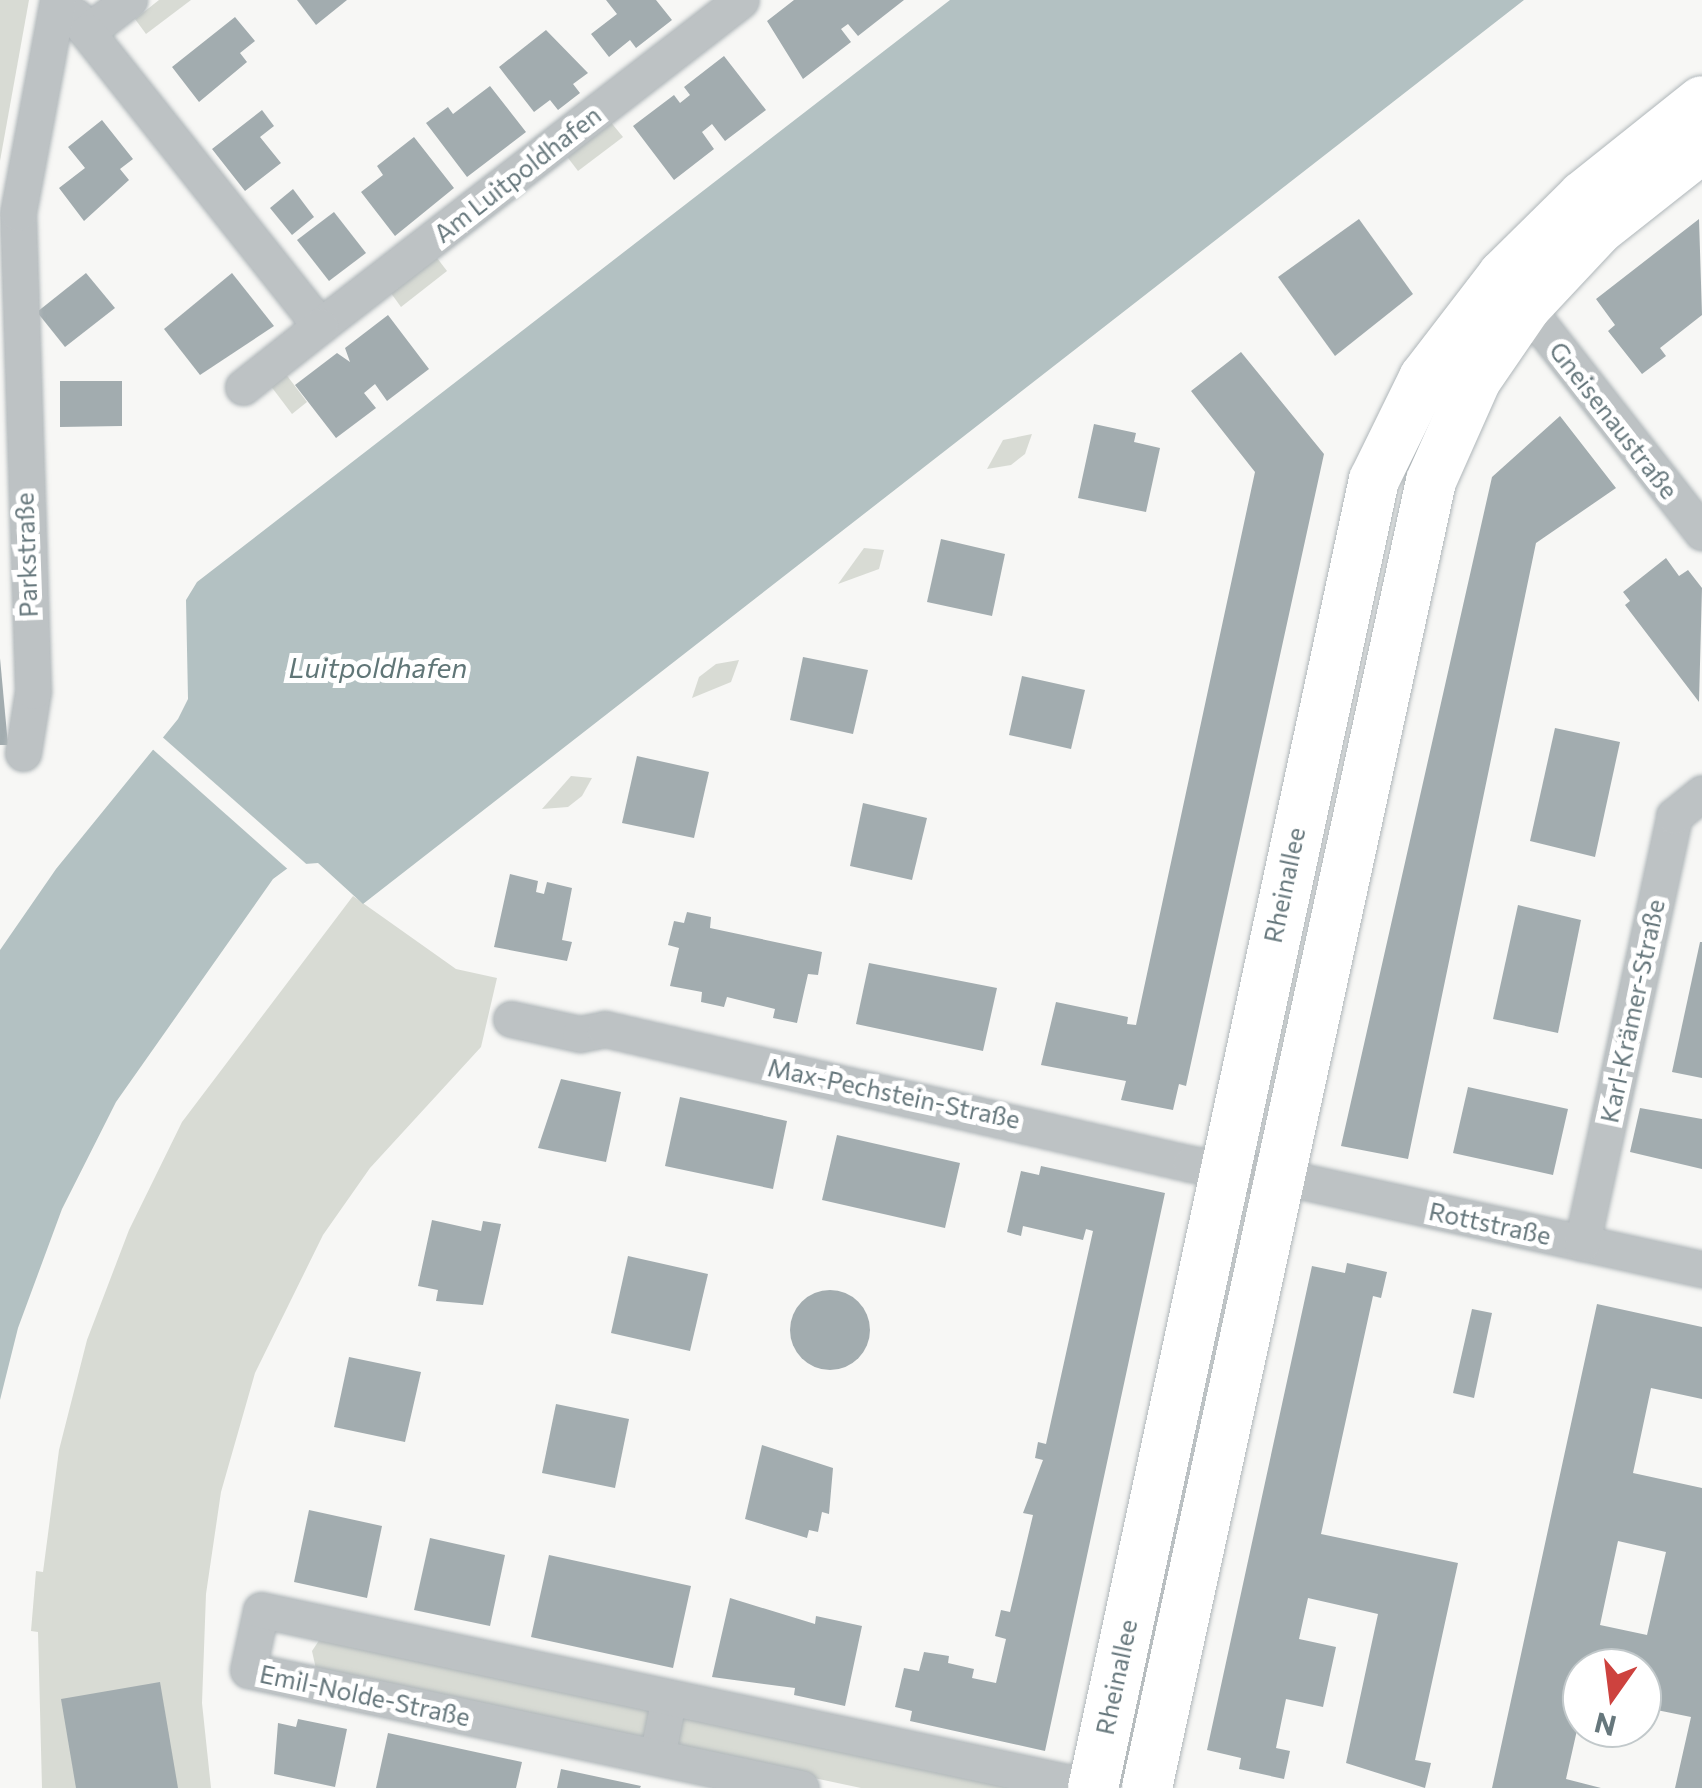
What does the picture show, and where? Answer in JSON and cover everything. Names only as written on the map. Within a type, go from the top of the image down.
[{"type":"street","points":[[60,0],[320,326]]},
{"type":"street","name":"Parkstraße","points":[[24,753],[33,691],[18,213],[60,0]]},
{"type":"street","points":[[88,32],[129,0]]},
{"type":"street","name":"Am Luitpoldhafen","points":[[242,387],[718,7]]},
{"type":"street","name":"Rheinallee","points":[[1146,1788],[1423,508],[1458,415],[1526,307],[1700,118]]},
{"type":"street","name":"Rheinallee","points":[[1093,1788],[1352,563],[1390,440],[1442,352],[1522,255],[1700,118]]},
{"type":"street","name":"Gneisenaustraße","points":[[1526,307],[1702,532]]},
{"type":"street","name":"Karl-Krämer-Straße","points":[[1582,1242],[1674,816],[1702,793]]},
{"type":"street","name":"Max-Pechstein-Straße","points":[[511,1019],[580,1034],[605,1029],[1170,1160],[1278,1176]]},
{"type":"street","name":"Rottstraße","points":[[1278,1176],[1702,1269]]},
{"type":"street","name":"Emil-Nolde-Straße","points":[[802,1788],[248,1670],[261,1610],[1093,1788]]},
{"type":"street","points":[[656,1757],[669,1697]]},
{"type":"shaded area","points":[[0,0],[29,0],[0,161]]},
{"type":"shaded area","points":[[159,0],[191,0],[146,34],[135,19]]},
{"type":"shaded area","points":[[609,120],[623,137],[578,171],[565,154]]},
{"type":"shaded area","points":[[434,254],[447,271],[401,307],[388,289]]},
{"type":"shaded area","points":[[282,369],[307,402],[292,414],[267,381]]},
{"type":"shaded area","points":[[1032,434],[1025,454],[1011,465],[987,469],[1003,440]]},
{"type":"shaded area","points":[[864,548],[884,550],[879,569],[838,584]]},
{"type":"shaded area","points":[[739,660],[731,682],[692,698],[699,677],[716,664]]},
{"type":"shaded area","points":[[571,776],[592,778],[582,796],[568,807],[542,809]]},
{"type":"shaded area","points":[[353,896],[456,969],[497,978],[481,1047],[370,1168],[323,1235],[255,1373],[221,1492],[206,1594],[202,1703],[211,1788],[42,1788],[38,1632],[31,1631],[36,1571],[43,1572],[59,1450],[87,1340],[129,1230],[182,1122]]},
{"type":"shaded area","points":[[320,1639],[651,1706],[644,1742],[316,1669],[312,1651]]},
{"type":"shaded area","points":[[681,1713],[1034,1788],[861,1788],[673,1748]]},
{"type":"water","name":"Luitpoldhafen","points":[[950,0],[1524,0],[363,904],[318,863],[292,865],[273,879],[116,1102],[62,1209],[18,1328],[0,1400],[0,950],[56,869],[178,719],[188,699],[186,600],[197,582]]},
{"type":"pier","points":[[159,734],[312,869],[291,872],[149,746]]},
{"type":"building","points":[[297,0],[347,0],[316,25]]},
{"type":"building","points":[[606,0],[656,0],[672,20],[636,48],[630,40],[609,57],[591,34],[617,14]]},
{"type":"building","points":[[794,0],[904,0],[858,36],[848,24],[841,29],[851,42],[803,79],[767,21]]},
{"type":"building","points":[[235,17],[255,41],[240,53],[247,62],[199,102],[172,67]]},
{"type":"building","points":[[546,30],[588,73],[573,84],[580,93],[558,110],[550,100],[534,112],[499,67]]},
{"type":"building","points":[[724,56],[766,110],[725,141],[712,124],[702,132],[714,149],[674,180],[633,126],[674,95],[680,103],[690,95],[684,87]]},
{"type":"building","points":[[490,86],[526,132],[467,177],[426,123],[448,107],[453,114]]},
{"type":"building","points":[[262,110],[274,126],[260,137],[281,163],[245,191],[212,149]]},
{"type":"building","points":[[102,120],[133,159],[120,169],[129,180],[84,221],[59,188],[85,168],[68,147]]},
{"type":"building","points":[[414,137],[454,188],[395,236],[361,192],[383,175],[377,166]]},
{"type":"building","points":[[293,189],[314,217],[292,235],[270,208]]},
{"type":"building","points":[[334,212],[366,253],[329,281],[297,240]]},
{"type":"building","points":[[1359,219],[1413,294],[1335,356],[1278,277]]},
{"type":"building","points":[[1699,219],[1702,315],[1660,348],[1666,356],[1642,374],[1608,331],[1615,325],[1596,299]]},
{"type":"building","points":[[86,273],[115,308],[65,347],[37,312]]},
{"type":"building","points":[[232,273],[274,326],[200,375],[164,329]]},
{"type":"building","points":[[388,315],[429,369],[387,401],[375,384],[364,393],[376,408],[336,438],[295,385],[337,353],[350,362],[345,348]]},
{"type":"building","points":[[1241,352],[1324,454],[1186,1086],[1179,1084],[1173,1110],[1121,1100],[1126,1081],[1041,1065],[1056,1002],[1128,1017],[1127,1024],[1136,1025],[1255,472],[1191,391]]},
{"type":"building","points":[[60,381],[122,381],[122,426],[60,427]]},
{"type":"building","points":[[1560,416],[1616,488],[1536,543],[1408,1159],[1341,1146],[1492,477]]},
{"type":"building","points":[[1094,424],[1136,433],[1134,442],[1160,448],[1146,512],[1078,498]]},
{"type":"building","points":[[941,539],[1005,554],[992,616],[927,602]]},
{"type":"building","points":[[1666,558],[1679,576],[1688,570],[1702,588],[1699,702],[1625,605],[1630,601],[1623,592]]},
{"type":"building","points":[[803,657],[868,670],[853,734],[790,720]]},
{"type":"building","points":[[0,658],[8,745],[0,745]]},
{"type":"building","points":[[1022,676],[1085,690],[1071,749],[1009,735]]},
{"type":"building","points":[[1555,728],[1620,742],[1595,857],[1530,841]]},
{"type":"building","points":[[637,756],[709,772],[694,838],[622,823]]},
{"type":"building","points":[[863,803],[927,818],[912,880],[850,866]]},
{"type":"building","points":[[510,874],[538,881],[536,892],[544,894],[547,882],[572,888],[562,940],[572,942],[567,961],[494,947]]},
{"type":"building","points":[[1518,905],[1581,920],[1558,1033],[1493,1019]]},
{"type":"building","points":[[687,912],[711,917],[710,928],[822,952],[818,975],[808,974],[797,1023],[773,1018],[775,1009],[727,997],[724,1007],[701,1002],[702,992],[670,986],[679,948],[668,945],[674,921],[684,923]]},
{"type":"building","points":[[1702,942],[1702,1078],[1672,1072]]},
{"type":"building","points":[[869,963],[997,988],[983,1051],[856,1024]]},
{"type":"building","points":[[561,1079],[621,1092],[606,1162],[538,1148]]},
{"type":"building","points":[[1468,1087],[1568,1109],[1553,1175],[1453,1153]]},
{"type":"building","points":[[680,1097],[787,1121],[773,1189],[665,1166]]},
{"type":"building","points":[[1640,1108],[1702,1119],[1702,1169],[1630,1152]]},
{"type":"building","points":[[837,1135],[960,1163],[945,1228],[822,1200]]},
{"type":"building","points":[[1041,1166],[1165,1193],[1045,1751],[910,1721],[912,1711],[895,1707],[904,1668],[919,1671],[924,1652],[949,1656],[948,1663],[974,1669],[972,1678],[996,1683],[1006,1639],[995,1636],[1001,1610],[1010,1612],[1033,1515],[1023,1513],[1043,1460],[1035,1458],[1038,1442],[1046,1444],[1093,1231],[1086,1229],[1083,1240],[1023,1226],[1021,1236],[1007,1232],[1021,1171],[1039,1175]]},
{"type":"building","points":[[432,1220],[481,1231],[483,1221],[501,1224],[483,1305],[436,1301],[438,1290],[418,1286]]},
{"type":"building","points":[[628,1256],[708,1274],[690,1351],[611,1333]]},
{"type":"building","points":[[1347,1263],[1387,1272],[1381,1298],[1373,1296],[1321,1534],[1458,1563],[1415,1760],[1431,1763],[1425,1788],[1346,1763],[1378,1614],[1308,1598],[1299,1639],[1336,1647],[1323,1707],[1286,1699],[1276,1748],[1290,1751],[1284,1779],[1239,1769],[1241,1758],[1207,1750],[1312,1266],[1345,1273]]},
{"type":"building","points":[[830,1290],[845,1293],[858,1302],[867,1315],[867,1345],[858,1358],[845,1367],[830,1370],[815,1367],[802,1358],[793,1345],[790,1330],[793,1315],[802,1302],[815,1293]]},
{"type":"building","points":[[1597,1304],[1702,1327],[1702,1399],[1651,1388],[1633,1473],[1702,1488],[1702,1788],[1675,1788],[1691,1717],[1662,1711],[1662,1648],[1562,1648],[1562,1748],[1573,1748],[1566,1779],[1601,1788],[1492,1788]],"holes":[[[1618,1541],[1666,1552],[1647,1635],[1600,1625]]]},
{"type":"building","points":[[1472,1309],[1492,1313],[1474,1398],[1453,1393]]},
{"type":"building","points":[[349,1357],[421,1372],[405,1442],[334,1427]]},
{"type":"building","points":[[556,1404],[629,1419],[615,1488],[542,1473]]},
{"type":"building","points":[[762,1445],[833,1468],[829,1514],[822,1512],[818,1532],[809,1530],[807,1538],[745,1519]]},
{"type":"building","points":[[309,1510],[382,1526],[367,1598],[294,1582]]},
{"type":"building","points":[[430,1538],[505,1555],[490,1626],[414,1610]]},
{"type":"building","points":[[549,1555],[691,1586],[673,1668],[531,1637]]},
{"type":"building","points":[[730,1598],[815,1624],[816,1616],[862,1626],[845,1706],[794,1695],[795,1688],[712,1677]]},
{"type":"building","points":[[160,1682],[178,1788],[76,1788],[61,1699]]},
{"type":"building","points":[[298,1719],[347,1729],[335,1787],[274,1774],[278,1723],[296,1727]]},
{"type":"building","points":[[388,1733],[522,1762],[516,1788],[376,1788]]},
{"type":"building","points":[[561,1769],[641,1786],[557,1788]]}]
